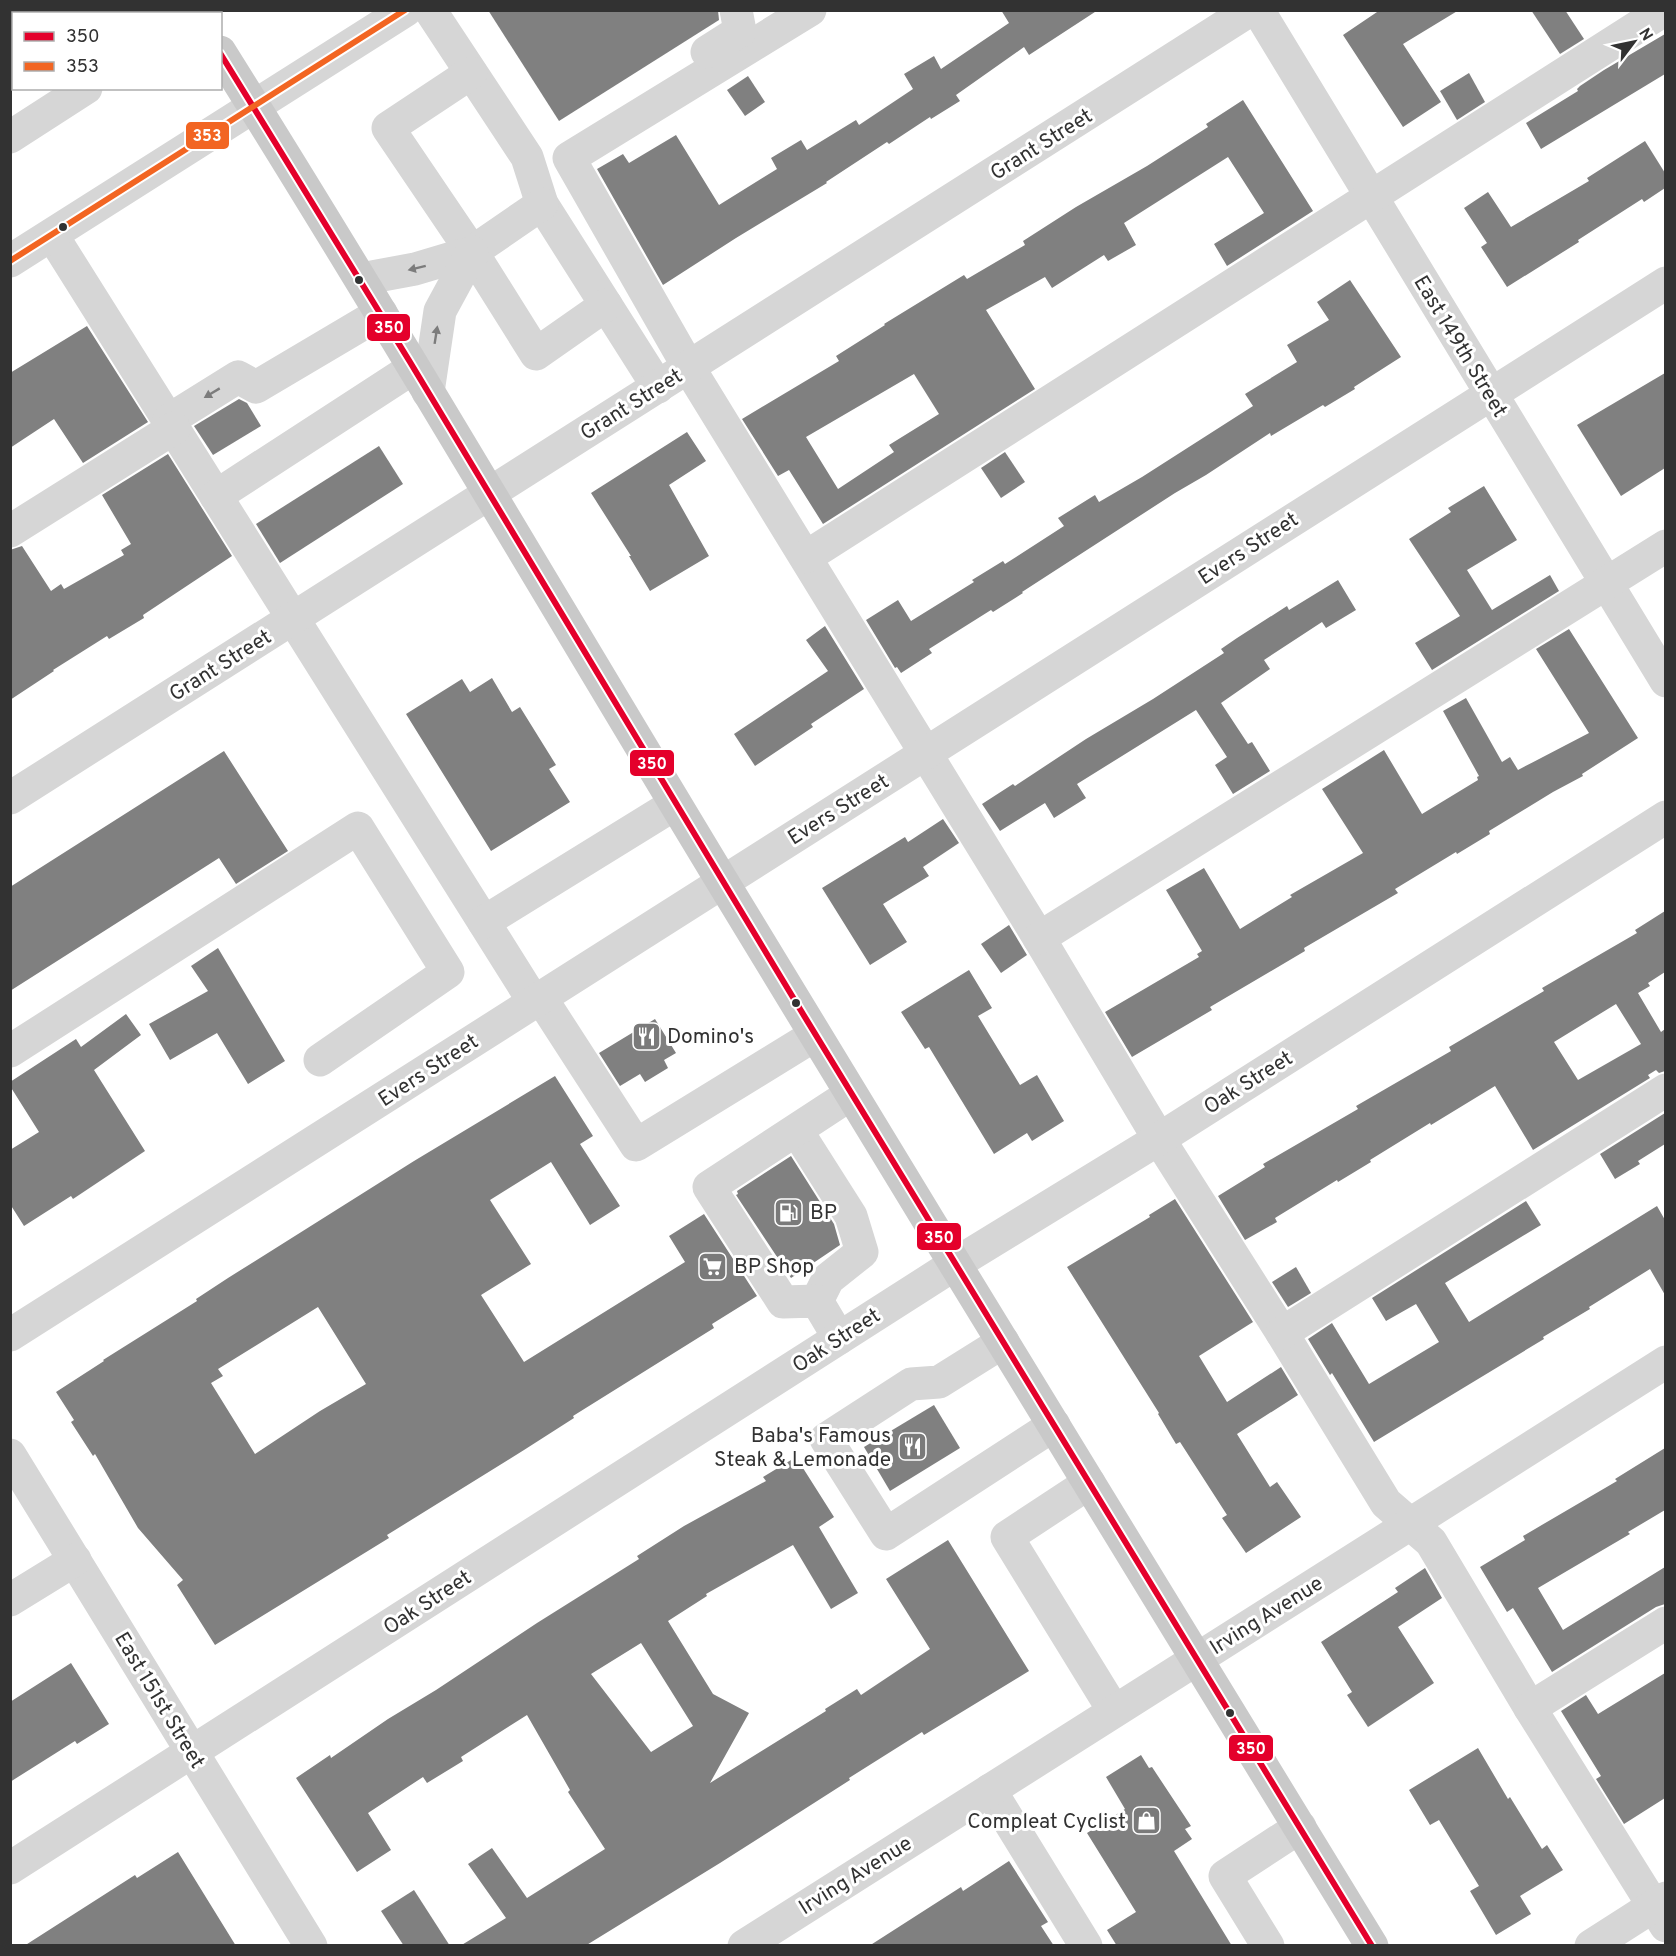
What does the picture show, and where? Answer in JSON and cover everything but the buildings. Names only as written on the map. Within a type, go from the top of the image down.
[{"type":"main road","points":[[222,55],[361,279],[815,1035],[1372,1946]]},
{"type":"street","points":[[10,261],[406,10]]},
{"type":"street","points":[[430,10],[527,157],[542,204],[658,387]]},
{"type":"street","points":[[527,157],[569,138],[740,31],[736,10]]},
{"type":"street","points":[[810,10],[569,158],[689,368],[807,557],[1159,1139],[1386,1503],[1431,1542],[1530,1708],[1661,1910],[1591,1946]]},
{"type":"street","name":"Grant Street","points":[[10,798],[1250,10]]},
{"type":"street","name":"East 149th Street","points":[[1257,10],[1665,681]]},
{"type":"street","points":[[807,557],[1664,10]]},
{"type":"street","points":[[471,73],[388,128],[472,252],[536,354],[606,305]]},
{"type":"street","points":[[10,137],[83,90]]},
{"type":"street","points":[[361,279],[415,269],[472,252],[542,204]]},
{"type":"street","points":[[52,235],[484,922],[636,1145],[815,1035]]},
{"type":"street","points":[[216,496],[420,380],[440,311],[472,252]]},
{"type":"street","name":"Evers Street","points":[[10,1335],[1665,283]]},
{"type":"street","points":[[10,531],[238,377],[256,387],[381,313]]},
{"type":"street","points":[[1039,938],[1665,546]]},
{"type":"street","points":[[484,922],[675,804]]},
{"type":"street","name":"Oak Street","points":[[10,1868],[955,1264],[1159,1139],[1665,817]]},
{"type":"street","points":[[10,1051],[358,828],[448,972],[320,1060]]},
{"type":"street","points":[[1282,1333],[1665,1090]]},
{"type":"street","points":[[817,1301],[783,1302],[709,1187],[851,1094]]},
{"type":"street","points":[[797,1131],[851,1216],[862,1252],[828,1280],[817,1301]]},
{"type":"street","points":[[817,1301],[839,1338]]},
{"type":"street","points":[[1003,1342],[939,1382],[910,1384],[825,1438],[886,1534],[1054,1425]]},
{"type":"street","name":"Irving Avenue","points":[[744,1946],[1665,1362]]},
{"type":"street","name":"East 151st Street","points":[[10,1455],[310,1945]]},
{"type":"street","points":[[1089,1483],[1007,1537],[1114,1711]]},
{"type":"street","points":[[10,1600],[75,1560]]},
{"type":"street","points":[[1530,1708],[1665,1623]]},
{"type":"street","points":[[990,1790],[1086,1946]]},
{"type":"street","points":[[1268,1946],[1225,1876],[1300,1827]]},
{"type":"transit line","name":"353","points":[[10,261],[405,10]]},
{"type":"transit line","name":"350","points":[[222,56],[1372,1946]]},
{"type":"place","name":"Domino's","points":[[646,1036]]},
{"type":"place","name":"BP","points":[[789,1212]]},
{"type":"place","name":"BP Shop","points":[[713,1266]]},
{"type":"place","name":"Baba's Famous Steak & Lemonade","points":[[912,1447]]},
{"type":"place","name":"Compleat Cyclist","points":[[1147,1821]]}]
